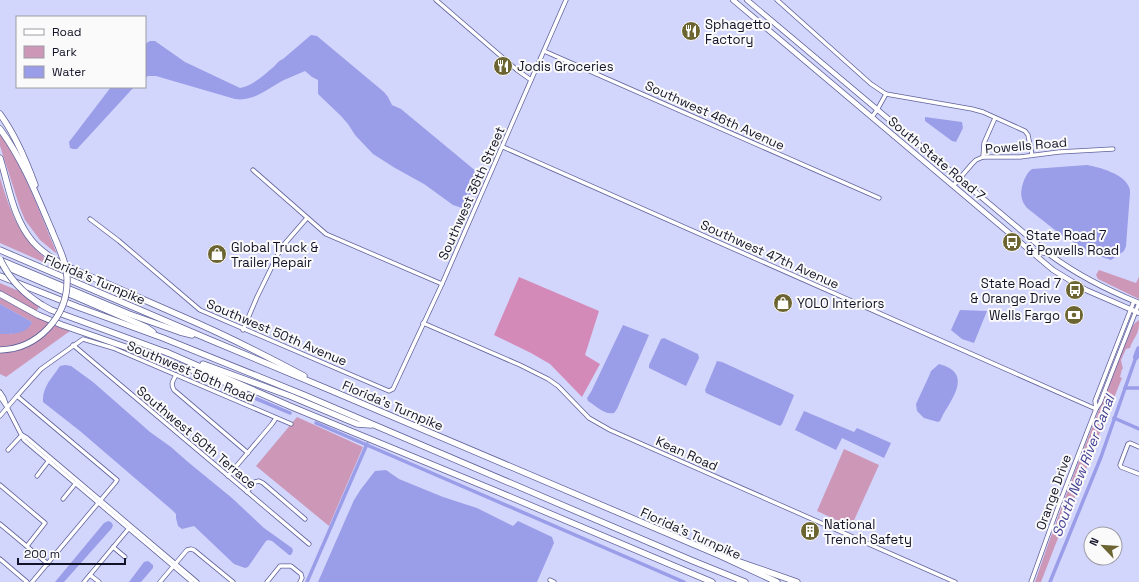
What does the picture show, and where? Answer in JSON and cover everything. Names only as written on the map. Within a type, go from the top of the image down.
[{"type":"highway","points":[[0,114],[22,150],[63,259],[67,285],[62,306],[52,324],[36,339],[18,347],[0,350]]},
{"type":"highway","points":[[0,129],[16,153],[42,206]]},
{"type":"highway","points":[[0,158],[15,209],[23,227],[34,243],[54,259],[71,268],[250,347],[330,390]]},
{"type":"highway","points":[[0,162],[4,170]]},
{"type":"highway","name":"Florida's Turnpike","points":[[0,250],[721,556],[777,582]]},
{"type":"highway","points":[[0,259],[129,314],[180,332],[208,339]]},
{"type":"highway","points":[[0,259],[12,280],[27,295],[42,306],[51,310],[269,388],[357,424],[377,426]]},
{"type":"highway","points":[[0,264],[146,327],[163,338]]},
{"type":"highway","name":"Florida's Turnpike","points":[[0,276],[70,304],[163,338],[377,426],[745,582]]},
{"type":"highway","points":[[0,294],[38,315],[62,325],[200,372],[292,407]]},
{"type":"highway","points":[[166,352],[292,407],[712,582]]},
{"type":"highway","points":[[721,556],[797,582]]},
{"type":"main road","name":"South State Road 7","points":[[733,0],[1053,270],[1075,284],[1135,312]]},
{"type":"main road","name":"South State Road 7","points":[[747,0],[1049,254],[1071,270],[1091,281],[1137,302]]},
{"type":"main road","points":[[791,49],[797,47],[807,50]]},
{"type":"main road","points":[[1031,252],[1038,251],[1049,254]]},
{"type":"street","points":[[436,0],[517,70],[531,80]]},
{"type":"street","name":"Southwest 36th Street","points":[[389,391],[393,389],[442,284],[566,0]]},
{"type":"street","points":[[777,0],[871,84],[886,94],[959,106],[983,112],[1025,131],[1028,135],[1032,155]]},
{"type":"street","name":"Southwest 46th Avenue","points":[[544,51],[879,198]]},
{"type":"street","points":[[872,117],[886,94]]},
{"type":"street","points":[[983,158],[984,143],[996,118]]},
{"type":"street","name":"Southwest 47th Avenue","points":[[503,147],[1096,409]]},
{"type":"street","name":"Powells Road","points":[[953,186],[976,160],[983,158],[1020,157],[1058,152],[1113,149]]},
{"type":"street","points":[[253,170],[326,234],[442,284]]},
{"type":"street","points":[[243,330],[281,248],[307,218]]},
{"type":"street","name":"Southwest 50th Avenue","points":[[90,219],[119,241],[200,310],[243,330],[389,391]]},
{"type":"street","name":"Orange Drive","points":[[1031,582],[1096,409],[1100,403],[1115,366],[1135,312],[1137,302]]},
{"type":"street","name":"Orange Drive","points":[[1096,409],[1095,401],[1112,356],[1135,312]]},
{"type":"street","name":"Kean Road","points":[[423,323],[520,365],[548,379],[558,386],[589,418],[610,430],[955,582]]},
{"type":"street","name":"Southwest 50th Road","points":[[73,345],[83,339],[113,348],[291,424]]},
{"type":"street","points":[[0,416],[41,369],[73,345]]},
{"type":"street","name":"Southwest 50th Terrace","points":[[73,345],[309,544]]},
{"type":"street","points":[[1112,356],[1115,361],[1115,366]]},
{"type":"street","points":[[176,375],[172,383],[174,390],[248,453]]},
{"type":"street","points":[[0,392],[7,407]]},
{"type":"street","points":[[17,396],[116,480],[100,502],[32,582]]},
{"type":"street","points":[[0,397],[22,435],[197,582]]},
{"type":"street","points":[[0,401],[7,407]]},
{"type":"street","points":[[228,476],[276,418]]},
{"type":"street","points":[[8,450],[22,435]]},
{"type":"street","points":[[1139,447],[1130,443],[1128,444],[1120,462],[1121,467],[1139,474]]},
{"type":"street","points":[[37,476],[50,460]]},
{"type":"street","points":[[246,492],[255,482],[259,481],[305,519]]},
{"type":"street","points":[[63,499],[77,482]]},
{"type":"street","points":[[0,485],[45,523],[27,546]]},
{"type":"street","points":[[0,524],[48,564]]},
{"type":"street","points":[[84,582],[130,527]]},
{"type":"street","points":[[113,547],[125,557]]},
{"type":"street","points":[[160,582],[187,550],[191,549],[233,582]]},
{"type":"street","points":[[0,559],[27,582]]},
{"type":"street","points":[[175,565],[192,582]]},
{"type":"street","points":[[267,582],[280,566],[291,566],[301,574],[302,578],[300,582]]},
{"type":"street","points":[[90,575],[98,582]]},
{"type":"green space","points":[[0,134],[25,177],[57,254],[40,240],[25,220],[0,146]]},
{"type":"green space","points":[[0,178],[16,222],[35,249],[45,258],[43,262],[0,243]]},
{"type":"green space","points":[[1099,270],[1136,283],[1139,277],[1139,299],[1098,279],[1096,275]]},
{"type":"green space","points":[[0,283],[42,301],[36,312],[0,292]]},
{"type":"green space","points":[[0,298],[30,314],[70,331],[6,377],[0,374],[0,334],[11,334],[32,322],[0,304]]},
{"type":"green space","points":[[1139,320],[1139,329],[1130,348],[1126,349],[1121,360],[1123,369],[1120,377],[1122,378],[1091,458],[1041,582],[1035,582],[1069,486],[1132,327]]},
{"type":"green space","points":[[297,417],[363,447],[329,526],[256,466]]},
{"type":"green space","points":[[844,449],[879,465],[851,527],[817,511]]},
{"type":"shaded area","points":[[519,277],[599,311],[585,355],[600,364],[582,397],[550,364],[494,335]]},
{"type":"water","points":[[311,35],[317,36],[384,92],[392,105],[401,109],[477,172],[478,176],[466,205],[462,208],[453,205],[424,184],[373,154],[355,135],[341,116],[318,94],[318,80],[305,71],[284,80],[261,94],[242,99],[235,99],[156,76],[146,77],[146,43],[150,41],[155,41],[185,62],[240,88],[260,78]]},
{"type":"water","points":[[110,88],[133,88],[77,149],[70,148],[69,142]]},
{"type":"water","points":[[925,117],[962,122],[963,128],[956,142],[952,141],[925,121]]},
{"type":"water","points":[[1087,165],[1104,169],[1117,175],[1126,182],[1130,188],[1126,246],[1124,251],[1111,260],[1093,254],[1060,234],[1027,208],[1023,203],[1021,196],[1023,182],[1029,171],[1032,169]]},
{"type":"water","points":[[0,304],[32,322],[30,326],[23,332],[0,334]]},
{"type":"water","points":[[960,310],[987,311],[974,343],[962,339],[951,330]]},
{"type":"water","points":[[623,325],[649,335],[617,409],[614,413],[607,413],[600,410],[588,401],[587,398]]},
{"type":"water","points":[[664,338],[698,354],[699,358],[686,386],[649,368],[661,339]]},
{"type":"water","points":[[717,361],[794,395],[780,426],[706,393],[705,390]]},
{"type":"water","points":[[939,364],[949,368],[955,373],[958,379],[955,394],[938,422],[924,418],[917,411],[916,404],[931,371]]},
{"type":"water","points":[[60,366],[71,366],[93,382],[150,432],[171,447],[232,498],[264,528],[292,548],[293,551],[291,555],[272,541],[268,540],[248,567],[245,568],[234,564],[194,526],[182,529],[178,526],[176,514],[172,510],[80,431],[43,402],[44,392],[48,383]]},
{"type":"water","points":[[804,411],[854,432],[857,428],[891,443],[884,458],[842,438],[836,450],[795,430]]},
{"type":"water","points":[[386,470],[399,479],[443,497],[477,508],[513,526],[518,521],[552,537],[554,543],[537,582],[318,582],[354,500],[375,471]]},
{"type":"water","points":[[108,521],[113,525],[112,528],[64,582],[55,582],[104,523]]},
{"type":"water","points":[[148,561],[153,565],[153,568],[141,582],[129,582],[144,562]]},
{"type":"waterway","points":[[1136,357],[1139,349]]},
{"type":"waterway","name":"South New River Canal","points":[[1050,582],[1101,457],[1136,357]]},
{"type":"waterway","points":[[1125,388],[1139,388]]},
{"type":"waterway","points":[[238,391],[290,413]]},
{"type":"waterway","points":[[1114,418],[1139,429]]},
{"type":"waterway","points":[[316,423],[684,582]]},
{"type":"waterway","points":[[307,582],[367,444]]},
{"type":"place","name":"Sphagetto Factory","points":[[691,31]]},
{"type":"place","name":"Jodis Groceries","points":[[503,66]]},
{"type":"place","name":"State Road 7 & Powells Road","points":[[1012,242]]},
{"type":"place","name":"Global Truck & Trailer Repair","points":[[217,254]]},
{"type":"place","name":"State Road 7 & Orange Drive","points":[[1075,290]]},
{"type":"place","name":"YOLO Interiors","points":[[783,303]]},
{"type":"place","name":"Wells Fargo","points":[[1074,315]]},
{"type":"place","name":"National Trench Safety","points":[[810,531]]}]
